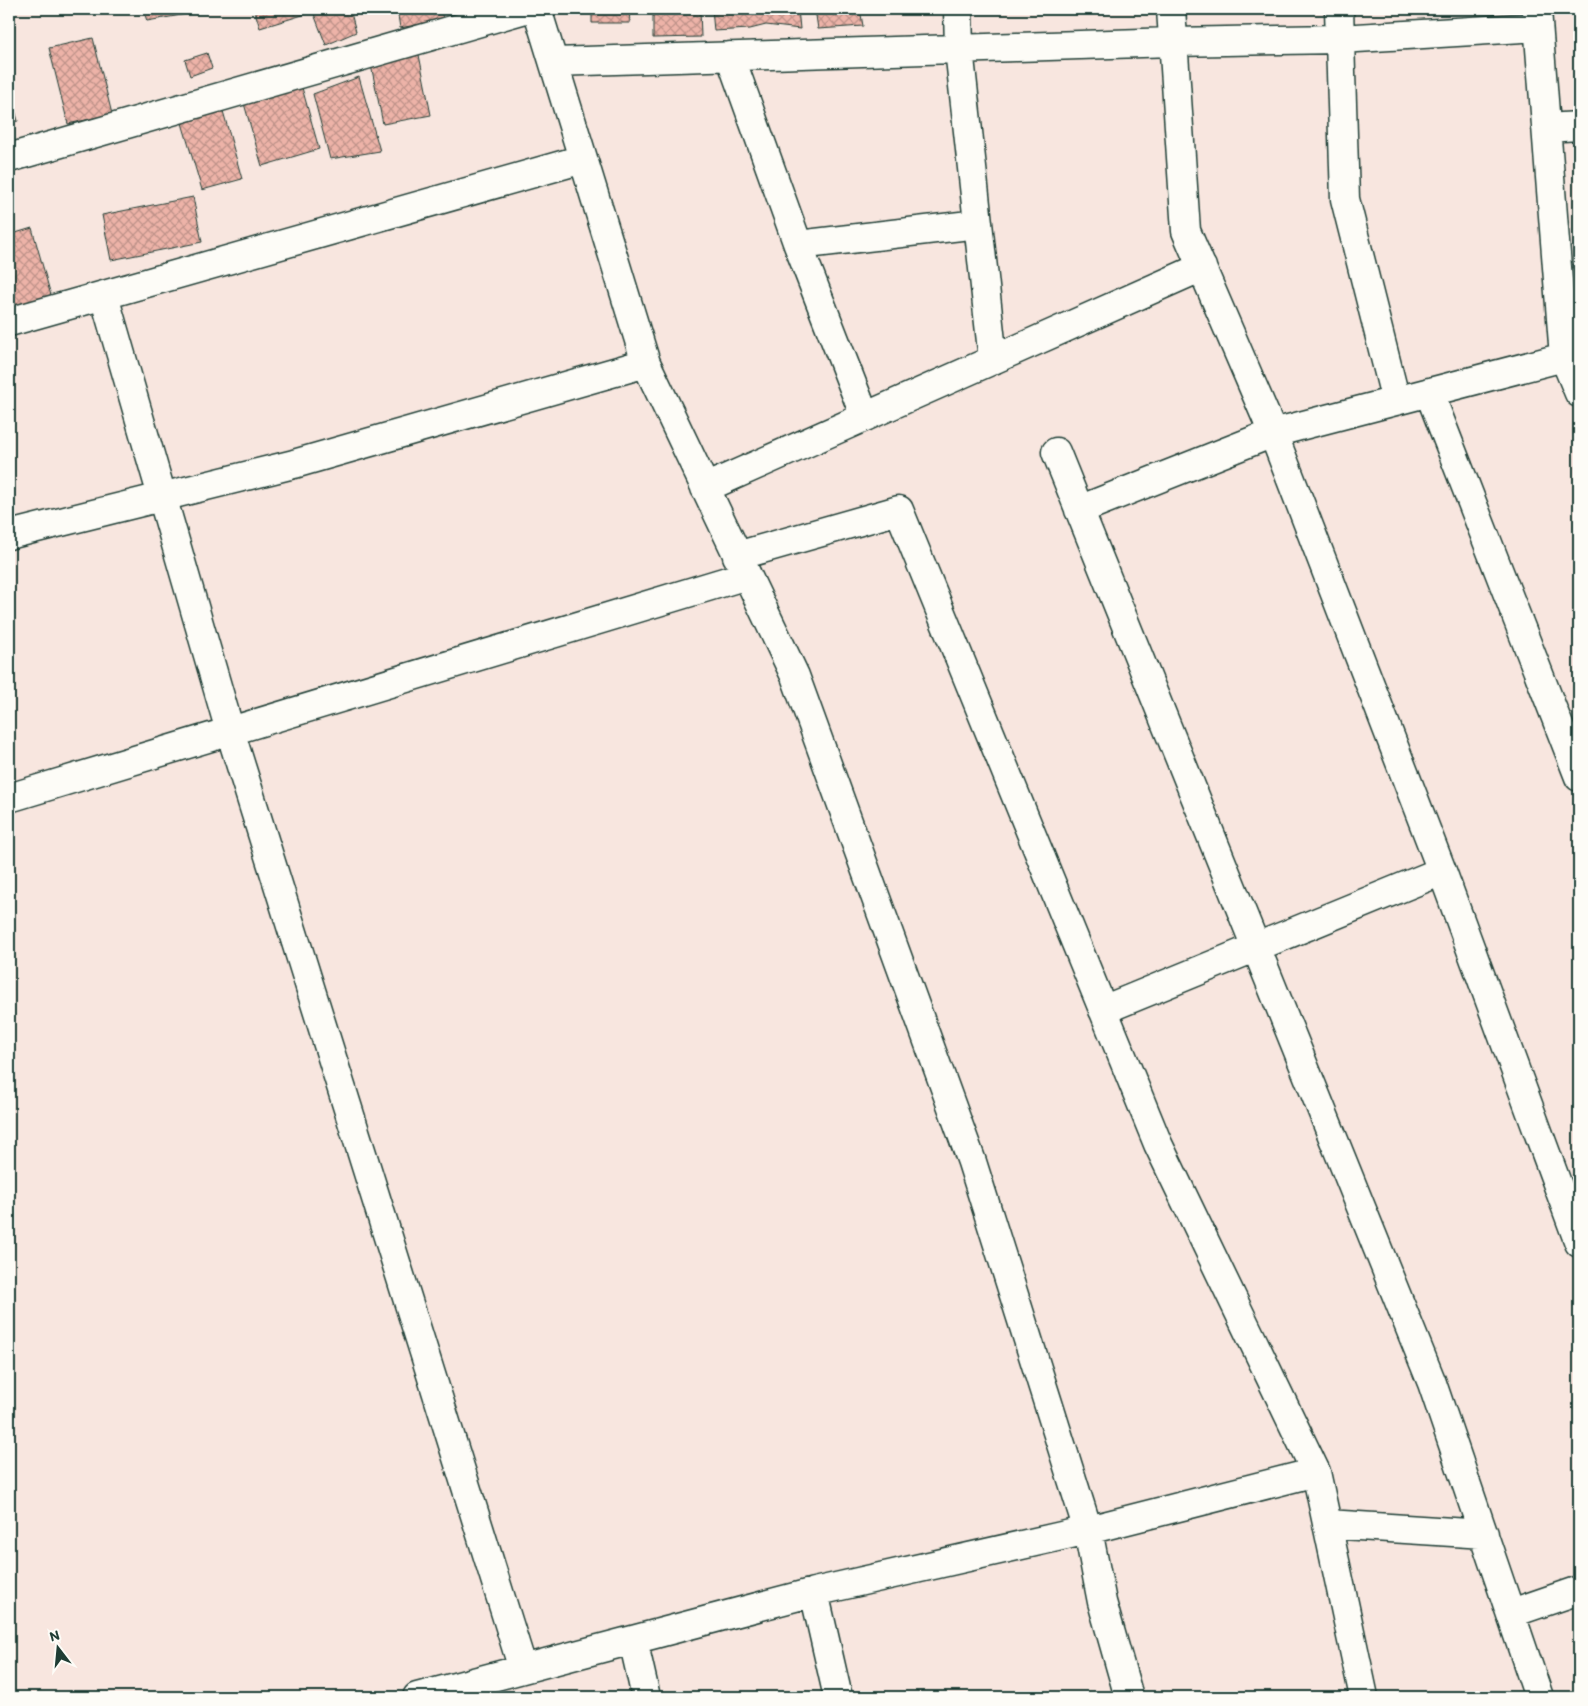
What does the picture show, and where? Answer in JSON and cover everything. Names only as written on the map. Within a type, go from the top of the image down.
[{"type":"street","points":[[9,158],[525,9]]},
{"type":"street","points":[[537,9],[646,363],[795,676],[972,1162],[1088,1530],[1102,1602],[1128,1697]]},
{"type":"street","points":[[958,9],[959,49],[994,360]]},
{"type":"street","points":[[1171,9],[1186,231],[1273,433],[1442,871],[1579,1242]]},
{"type":"street","points":[[1338,9],[1345,199],[1396,401]]},
{"type":"street","points":[[554,62],[1173,42],[1340,39],[1538,18],[1546,128],[1571,356],[1579,393]]},
{"type":"street","points":[[730,56],[798,245],[865,417]]},
{"type":"street","points":[[1546,128],[1579,126]]},
{"type":"street","points":[[9,322],[583,159]]},
{"type":"street","points":[[798,245],[978,224]]},
{"type":"street","points":[[705,488],[1202,267]]},
{"type":"street","points":[[104,296],[230,731],[523,1669]]},
{"type":"street","points":[[1079,510],[1273,433],[1571,356]]},
{"type":"street","points":[[9,535],[294,464],[646,363]]},
{"type":"street","points":[[1429,392],[1579,777]]},
{"type":"street","points":[[1056,452],[1432,1383],[1512,1613],[1539,1697]]},
{"type":"street","points":[[9,798],[230,731],[742,566],[899,510],[1158,1144],[1316,1472],[1364,1697]]},
{"type":"street","points":[[1102,1010],[1442,871]]},
{"type":"street","points":[[417,1697],[814,1592],[1088,1530],[1316,1472]]},
{"type":"street","points":[[1327,1524],[1484,1534]]},
{"type":"street","points":[[1512,1613],[1579,1590]]},
{"type":"street","points":[[814,1592],[838,1697]]},
{"type":"street","points":[[633,1640],[646,1697]]},
{"type":"building","points":[[143,9],[203,9],[204,11],[147,21]]},
{"type":"building","points":[[254,9],[304,9],[306,14],[260,28]]},
{"type":"building","points":[[312,9],[350,9],[356,32],[326,45]]},
{"type":"building","points":[[397,9],[441,9],[443,20],[400,28]]},
{"type":"building","points":[[592,9],[629,9],[630,23],[592,23]]},
{"type":"building","points":[[653,9],[700,9],[701,37],[653,38]]},
{"type":"building","points":[[712,9],[798,9],[800,29],[766,25],[750,29],[714,31]]},
{"type":"building","points":[[815,9],[860,9],[863,26],[818,29]]},
{"type":"building","points":[[93,38],[112,114],[68,124],[49,48]]},
{"type":"building","points":[[417,45],[431,115],[383,124],[369,55]]},
{"type":"building","points":[[207,53],[212,68],[190,76],[185,60]]},
{"type":"building","points":[[359,77],[380,151],[330,159],[313,94]]},
{"type":"building","points":[[301,84],[319,149],[262,166],[243,100]]},
{"type":"building","points":[[9,89],[18,121],[9,123]]},
{"type":"building","points":[[223,111],[242,179],[202,190],[182,123]]},
{"type":"building","points":[[193,197],[202,242],[111,260],[102,215]]},
{"type":"building","points":[[32,228],[52,299],[16,310],[9,285],[9,235]]}]
